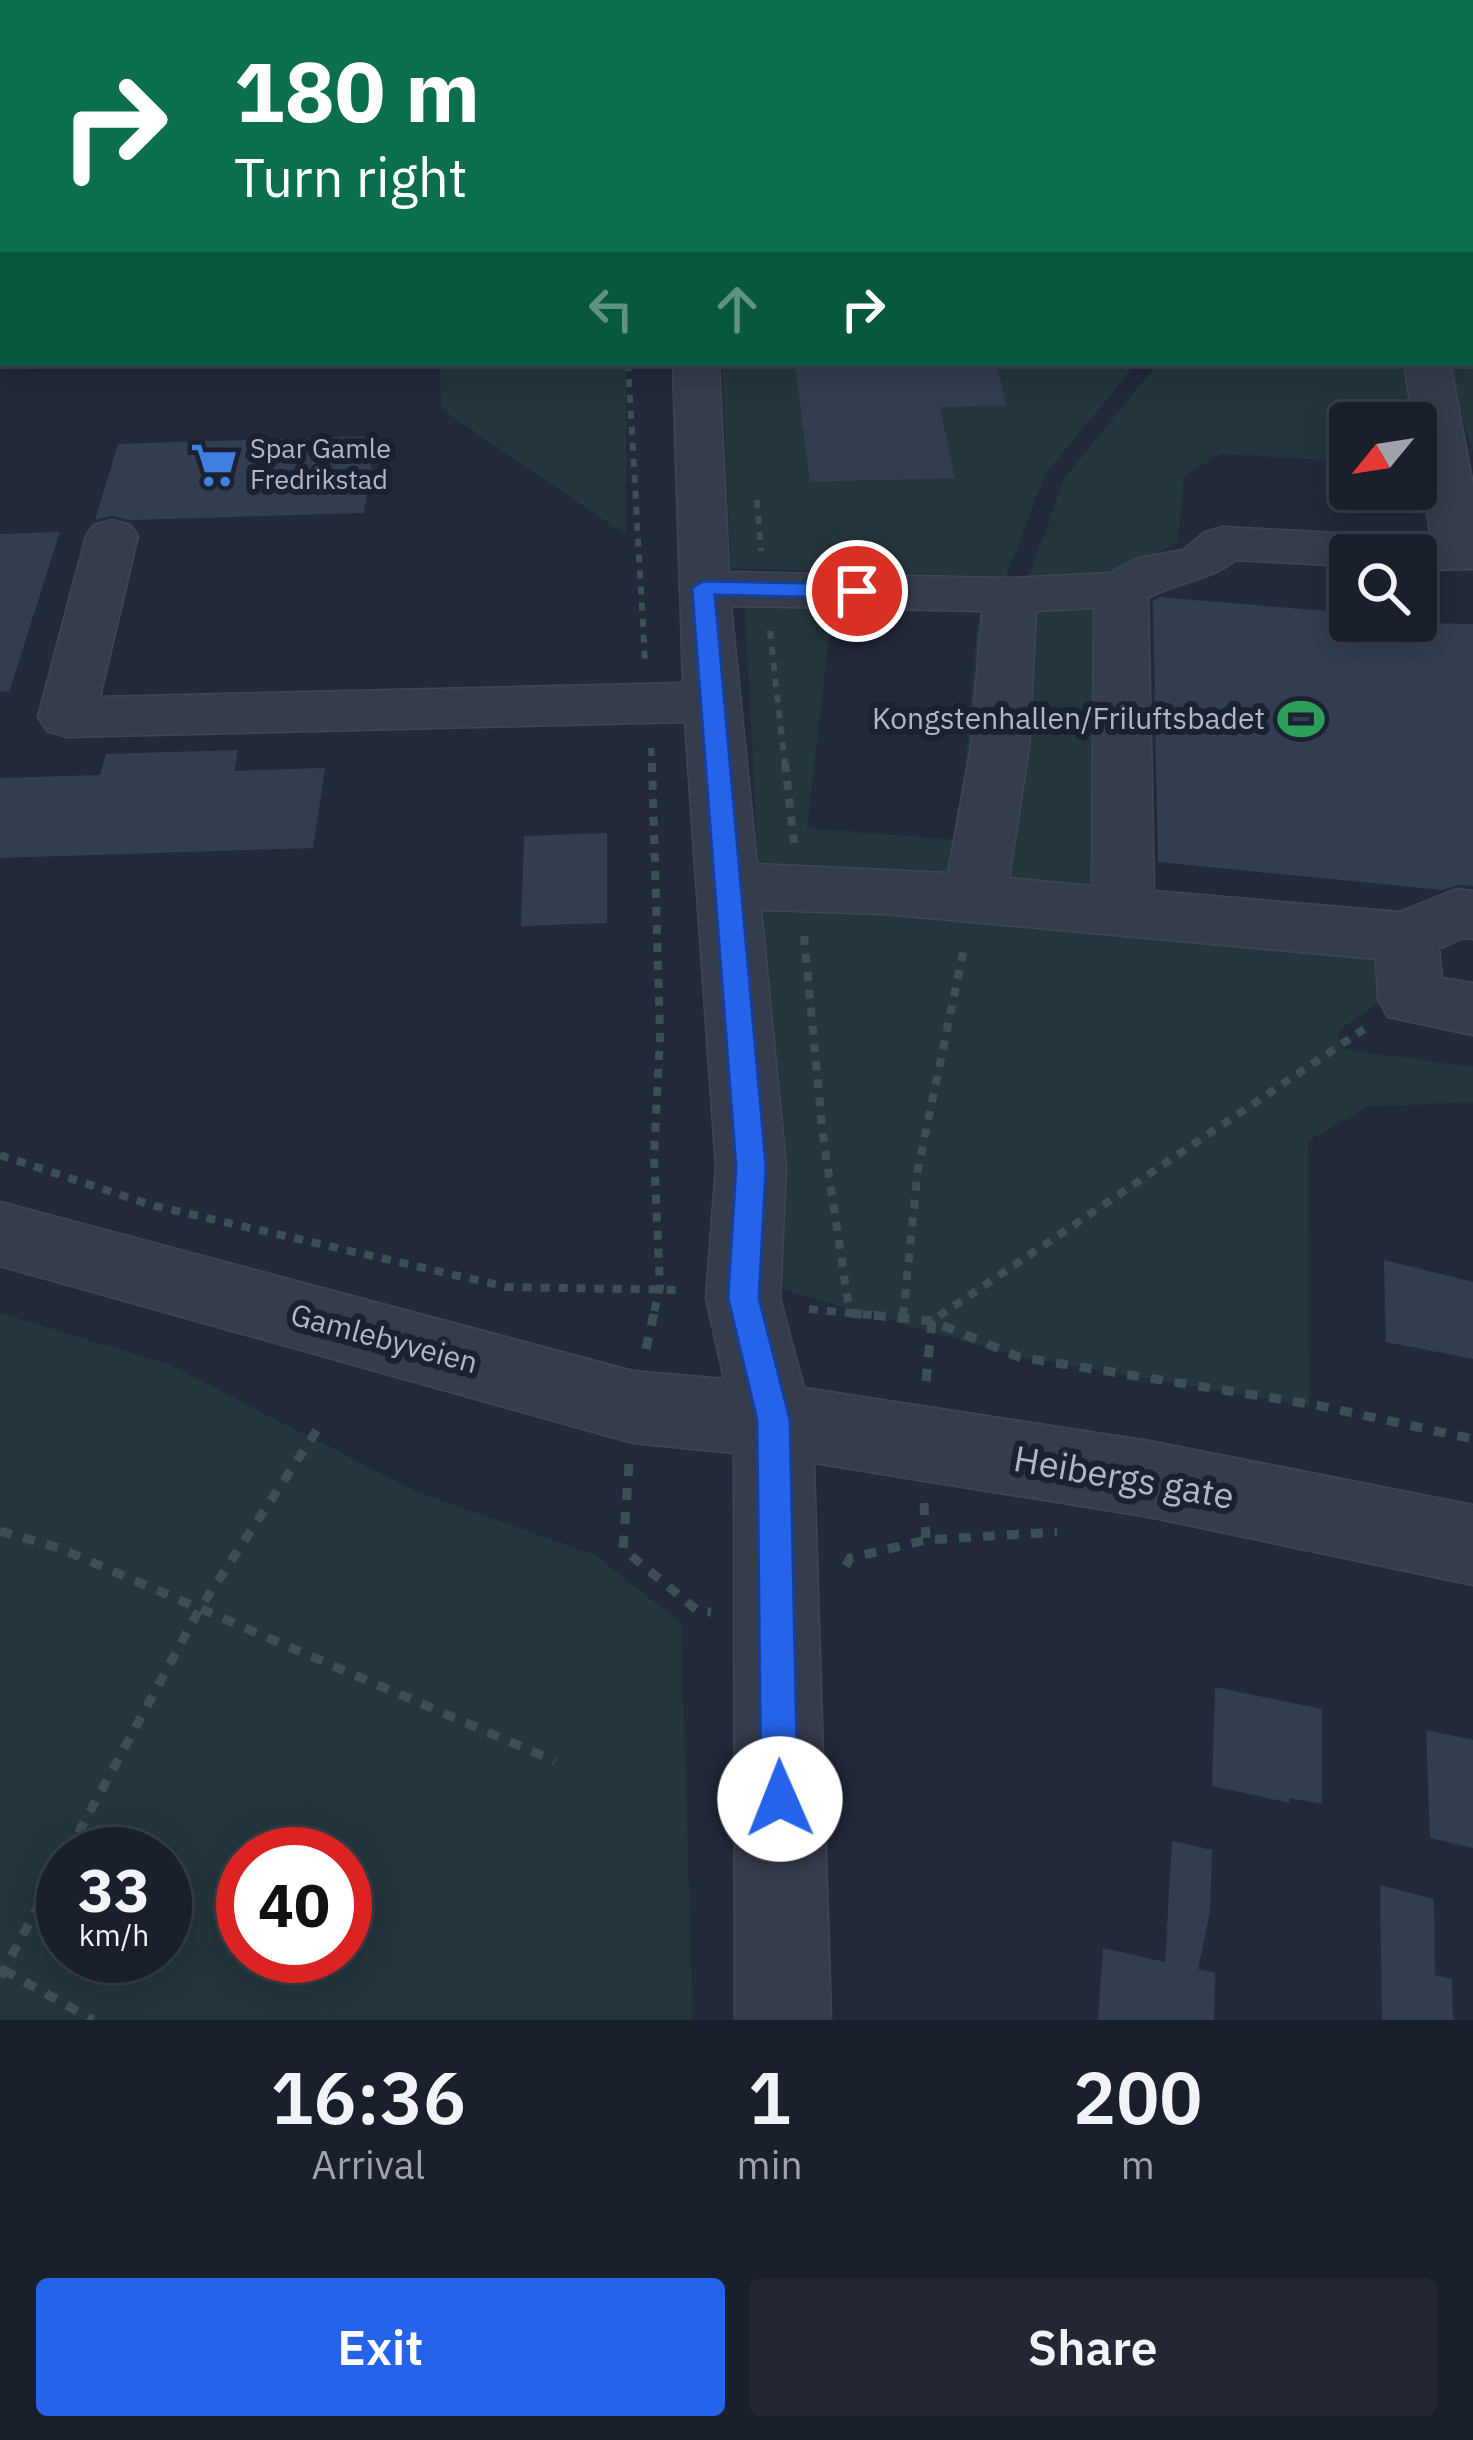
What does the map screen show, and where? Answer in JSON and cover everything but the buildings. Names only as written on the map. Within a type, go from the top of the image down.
[{"type":"street","points":[[696,366],[703,588],[751,1167],[743,1298],[773,1420],[783,2020]]},
{"type":"street","points":[[703,588],[1010,595],[1120,590],[1157,570],[1198,564],[1223,543],[1460,556],[1428,366]]},
{"type":"street","points":[[112,536],[67,717],[712,701]]},
{"type":"street","points":[[1120,590],[1123,916]]},
{"type":"street","points":[[974,900],[1000,747],[1010,595]]},
{"type":"street","points":[[730,886],[884,891],[1123,916],[1430,982],[1457,914],[1473,915]]},
{"type":"street","name":"Gamlebyveien","points":[[0,1234],[633,1407],[773,1420]]},
{"type":"street","name":"Heibergs gate","points":[[773,1420],[1149,1479],[1473,1545]]},
{"type":"path","points":[[628,366],[659,884],[660,1034],[654,1156],[659,1287],[633,1407],[623,1550],[698,1611],[824,1624],[836,1583],[850,1558],[926,1538],[1067,1532]]},
{"type":"path","points":[[903,1319],[918,1169],[974,900]]},
{"type":"path","points":[[932,1321],[1430,982]]},
{"type":"path","points":[[0,1155],[151,1205],[507,1287],[659,1287],[932,1321],[1019,1358],[1316,1406],[1473,1439]]},
{"type":"path","points":[[926,1538],[921,1443],[932,1321]]},
{"type":"path","points":[[81,1827],[199,1610],[321,1424]]},
{"type":"path","points":[[0,1531],[59,1548],[555,1761]]},
{"type":"path","points":[[36,1911],[2,1974],[93,2020]]},
{"type":"shaded area","points":[[440,366],[626,366],[626,535],[441,409]]},
{"type":"shaded area","points":[[722,366],[1135,366],[1045,474],[1006,577],[731,568]]},
{"type":"shaded area","points":[[1156,366],[1410,366],[1416,402],[1329,402],[1329,460],[1219,454],[1184,477],[1178,541],[1108,579],[1114,931],[1386,960],[1393,993],[1338,1031],[1341,1049],[1473,1067],[1473,1102],[1367,1107],[1308,1141],[1309,1406],[1019,1357],[781,1289],[744,593],[834,595],[807,828],[959,840],[977,624],[1030,573],[1064,479]]},
{"type":"shaded area","points":[[1447,366],[1473,366],[1473,452]]},
{"type":"shaded area","points":[[0,1313],[168,1364],[415,1491],[595,1555],[681,1623],[693,2020],[0,2020]]},
{"type":"place","name":"Spar Gamle Fredrikstad","points":[[214,465]]},
{"type":"place","name":"Kongstenhallen/Friluftsbadet","points":[[1301,719]]},
{"type":"route","points":[[780,1799],[773,1420],[743,1298],[751,1167],[703,588],[857,591]]}]
